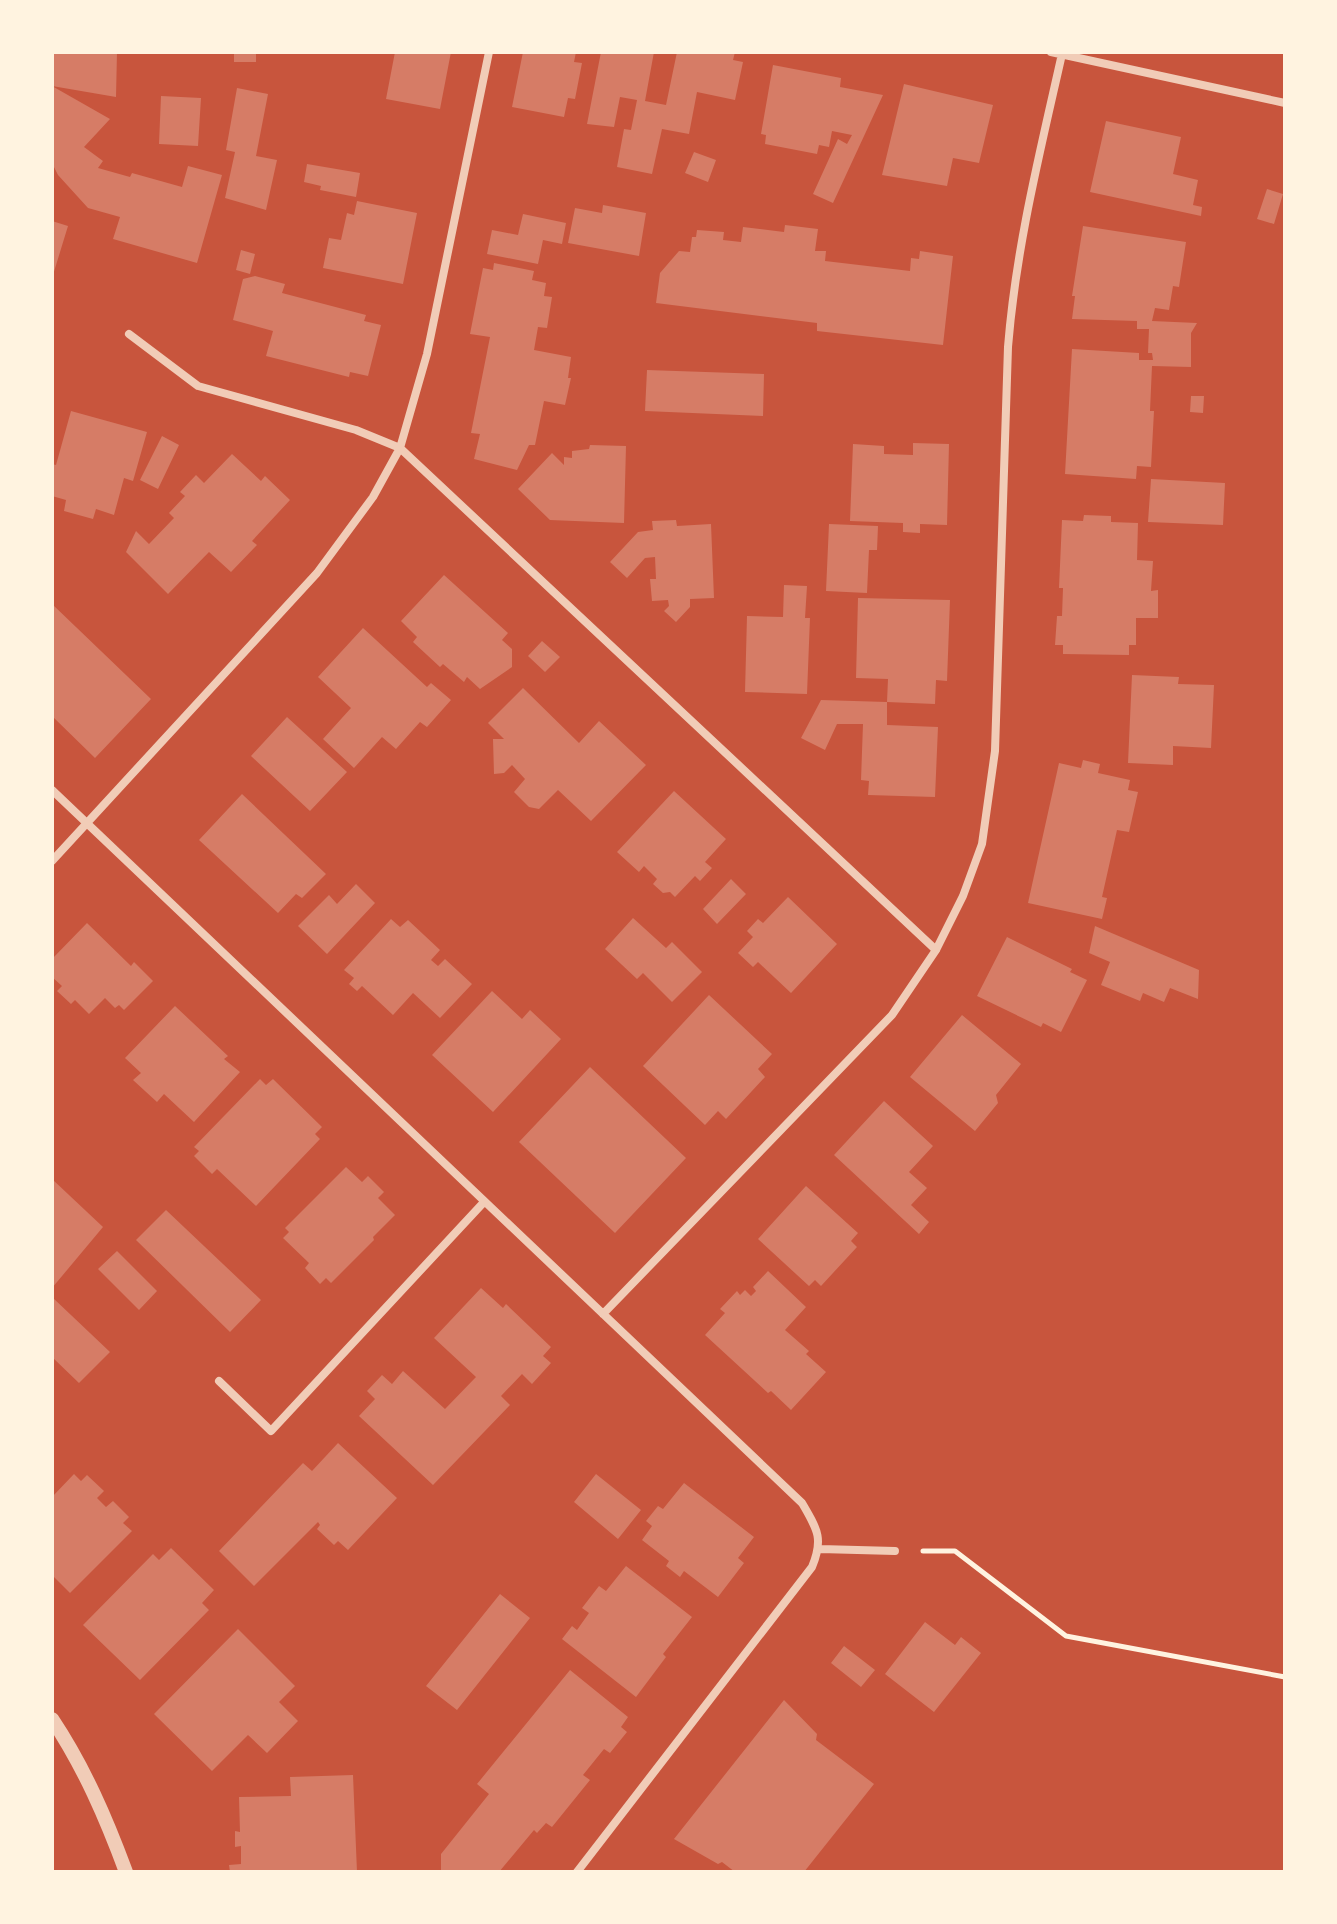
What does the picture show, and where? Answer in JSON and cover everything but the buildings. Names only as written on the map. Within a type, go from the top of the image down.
[{"type":"street","points":[[52,861],[317,573],[373,497],[400,448],[427,354],[489,52]]},
{"type":"street","points":[[1051,52],[1285,103]]},
{"type":"street","points":[[603,1314],[892,1015],[936,950],[963,896],[982,844],[995,751],[1008,347],[1013,295],[1019,245],[1062,54]]},
{"type":"street","points":[[129,334],[198,386],[356,430],[400,448],[936,950]]},
{"type":"street","points":[[52,790],[802,1503],[818,1529],[820,1549],[812,1567],[577,1872]]},
{"type":"street","points":[[219,1381],[271,1431],[484,1202]]},
{"type":"street","points":[[820,1549],[895,1551]]},
{"type":"street","points":[[52,1719],[92,1786],[126,1872]]},
{"type":"path","points":[[895,1551],[955,1551],[1066,1636],[1285,1677]]}]
